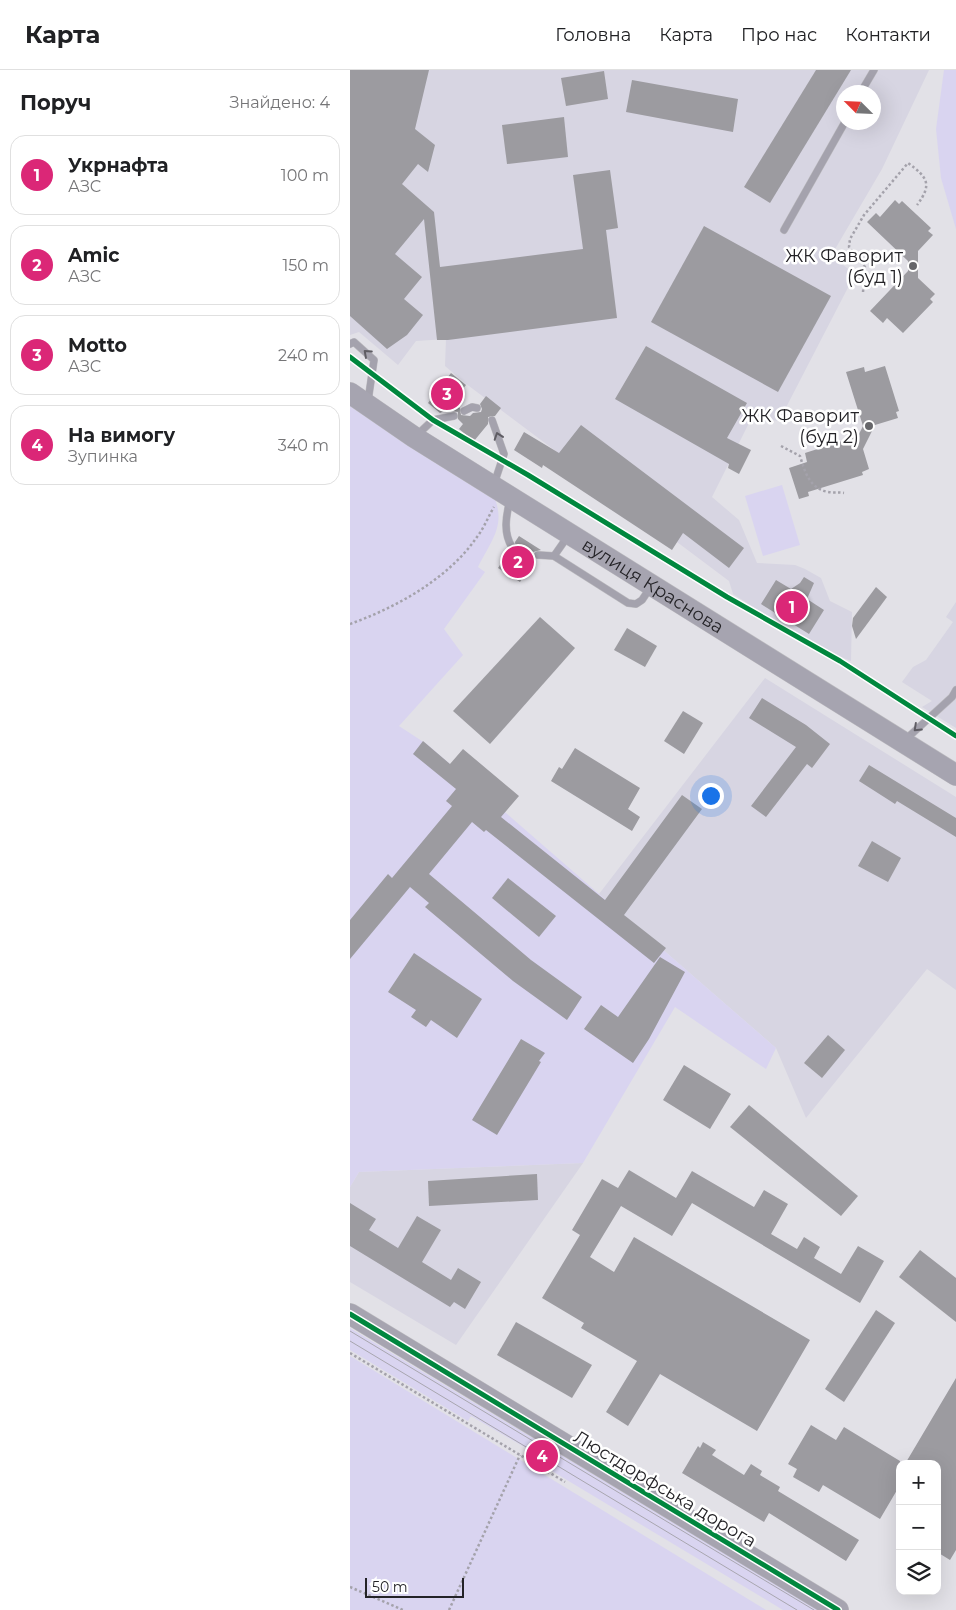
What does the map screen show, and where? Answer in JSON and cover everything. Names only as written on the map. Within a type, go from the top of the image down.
[{"type":"main road","name":"вулиця Краснова","points":[[350,393],[499,497],[570,534],[956,775]]},
{"type":"main road","name":"Люстдорфська дорога","points":[[350,1314],[838,1610]]},
{"type":"lane","points":[[866,85],[874,70]]},
{"type":"lane","points":[[784,230],[840,130]]},
{"type":"lane","points":[[350,344],[354,342],[374,360],[368,406]]},
{"type":"lane","points":[[464,411],[472,407],[477,408]]},
{"type":"lane","points":[[414,437],[433,420],[454,416]]},
{"type":"lane","points":[[492,420],[504,454],[499,497],[506,515],[507,536],[512,547]]},
{"type":"lane","points":[[554,556],[570,534]]},
{"type":"lane","points":[[538,555],[554,556],[628,603],[636,604],[642,600],[652,585]]},
{"type":"lane","points":[[903,742],[949,700],[956,690]]},
{"type":"lane","points":[[949,700],[956,705]]},
{"type":"path","points":[[863,292],[865,267],[849,247],[850,239],[864,215],[908,163],[924,176],[927,183],[925,194],[918,205]]},
{"type":"path","points":[[781,446],[800,456],[807,478],[817,488],[826,492],[844,493]]},
{"type":"path","points":[[350,624],[369,617],[424,588],[455,562],[477,538],[499,497]]},
{"type":"path","points":[[350,1353],[565,1482]]},
{"type":"path","points":[[449,1610],[520,1455]]},
{"type":"path","points":[[350,1587],[403,1610]]},
{"type":"shaded area","points":[[350,70],[929,70],[882,169],[831,256],[855,274],[779,421],[752,417],[712,497],[739,520],[757,563],[795,565],[805,569],[821,578],[830,601],[852,612],[851,661],[815,646],[733,594],[729,581],[465,383],[445,366],[446,339],[416,341],[398,365],[359,332],[350,335]]},
{"type":"shaded area","points":[[944,70],[956,70],[956,229],[941,178],[936,129]]},
{"type":"shaded area","points":[[350,396],[491,490],[498,512],[496,530],[478,567],[485,572],[444,629],[463,655],[399,726],[428,745],[776,1048],[766,1069],[675,1007],[583,1163],[359,1172],[350,1187]]},
{"type":"shaded area","points":[[782,485],[800,545],[763,556],[745,496]]},
{"type":"shaded area","points":[[956,602],[956,728],[922,707],[932,701],[902,682],[913,667],[926,660],[953,622],[946,617]]},
{"type":"shaded area","points":[[765,678],[956,797],[956,990],[927,969],[806,1118],[776,1048],[599,894]]},
{"type":"shaded area","points":[[583,1163],[456,1345],[350,1282],[350,1187],[359,1172]]},
{"type":"shaded area","points":[[350,1328],[819,1610],[783,1610],[542,1465],[545,1459],[471,1416],[468,1421],[350,1350]]},
{"type":"shaded area","points":[[350,1356],[766,1610],[350,1610]]},
{"type":"building","points":[[350,70],[429,70],[415,129],[435,145],[428,172],[418,164],[402,184],[434,212],[440,267],[583,249],[573,175],[610,170],[618,228],[606,230],[617,318],[437,340],[424,219],[395,254],[422,277],[404,299],[423,315],[407,335],[387,349],[350,316]]},
{"type":"building","points":[[816,70],[851,70],[842,85],[836,85],[836,95],[770,203],[744,187]]},
{"type":"building","points":[[604,71],[608,99],[566,106],[561,78]]},
{"type":"building","points":[[632,80],[738,99],[733,132],[626,112]]},
{"type":"building","points":[[564,117],[568,157],[507,164],[502,125]]},
{"type":"building","name":"ЖК Фаворит (буд 1)","points":[[895,200],[899,204],[902,201],[931,228],[928,231],[933,235],[918,251],[918,278],[935,294],[930,299],[933,302],[903,333],[887,318],[883,323],[870,311],[908,271],[908,261],[867,222],[876,213],[880,217]]},
{"type":"building","points":[[704,226],[831,296],[778,392],[651,322]]},
{"type":"building","points":[[646,346],[747,403],[727,438],[751,450],[739,474],[728,468],[729,464],[615,399]]},
{"type":"building","name":"ЖК Фаворит (буд 2)","points":[[885,366],[899,411],[896,412],[898,418],[875,425],[863,449],[869,469],[862,472],[863,475],[808,492],[809,496],[799,499],[789,468],[807,462],[805,453],[858,436],[863,426],[846,372],[864,367],[865,372]]},
{"type":"building","points":[[451,373],[466,385],[453,402],[460,408],[461,415],[470,416],[473,413],[481,412],[480,404],[486,396],[501,408],[495,416],[488,417],[488,424],[474,441],[459,429],[463,424],[458,419],[458,412],[446,410],[440,413],[428,403]]},
{"type":"building","points":[[581,425],[744,548],[729,568],[683,533],[672,550],[543,465],[542,468],[514,450],[524,432],[559,453]]},
{"type":"building","points":[[519,536],[541,550],[533,552],[535,559],[520,582],[498,568],[509,551],[516,550],[515,542]]},
{"type":"building","points":[[804,577],[814,583],[807,599],[824,610],[809,634],[761,604],[776,580],[791,589],[800,583]]},
{"type":"building","points":[[876,587],[887,597],[856,639],[852,626],[853,618]]},
{"type":"building","points":[[540,617],[575,648],[490,744],[453,711]]},
{"type":"building","points":[[627,628],[657,646],[645,667],[614,650]]},
{"type":"building","points":[[762,698],[806,725],[830,744],[812,768],[807,764],[766,817],[751,806],[796,747],[749,718]]},
{"type":"building","points":[[683,711],[703,723],[684,754],[664,741]]},
{"type":"building","points":[[423,741],[450,764],[463,749],[519,796],[501,817],[605,900],[682,795],[702,809],[624,915],[666,948],[654,963],[486,830],[484,832],[472,822],[429,874],[531,960],[582,997],[567,1020],[513,981],[425,907],[429,903],[410,887],[350,959],[350,920],[388,874],[392,878],[452,806],[446,801],[456,789],[413,754]]},
{"type":"building","points":[[575,748],[640,788],[628,809],[640,817],[632,831],[551,781],[559,767],[562,769]]},
{"type":"building","points":[[869,765],[956,818],[956,837],[897,801],[895,804],[859,781]]},
{"type":"building","points":[[872,841],[901,858],[888,882],[858,866]]},
{"type":"building","points":[[508,878],[556,916],[539,937],[492,898]]},
{"type":"building","points":[[414,953],[482,999],[457,1038],[431,1020],[426,1027],[411,1017],[416,1010],[388,992]]},
{"type":"building","points":[[660,957],[685,972],[649,1039],[633,1063],[584,1029],[601,1005],[618,1017]]},
{"type":"building","points":[[828,1035],[845,1050],[822,1078],[804,1063]]},
{"type":"building","points":[[521,1039],[545,1053],[497,1135],[472,1120]]},
{"type":"building","points":[[684,1065],[731,1094],[710,1129],[663,1100]]},
{"type":"building","points":[[749,1105],[858,1196],[841,1216],[730,1127]]},
{"type":"building","points":[[629,1170],[676,1198],[692,1171],[754,1207],[764,1190],[788,1204],[771,1234],[797,1249],[804,1237],[820,1247],[814,1258],[841,1274],[858,1246],[884,1261],[860,1303],[692,1203],[672,1236],[621,1206],[590,1257],[614,1272],[634,1237],[810,1340],[757,1431],[660,1374],[628,1426],[606,1412],[637,1361],[581,1328],[584,1323],[542,1298],[580,1235],[572,1230],[602,1179],[618,1188]]},
{"type":"building","points":[[537,1174],[538,1200],[429,1206],[428,1181]]},
{"type":"building","points":[[350,1203],[376,1219],[369,1230],[398,1248],[417,1216],[441,1230],[422,1262],[451,1280],[458,1268],[481,1282],[465,1309],[454,1302],[450,1307],[350,1246]]},
{"type":"building","points":[[920,1250],[956,1278],[956,1322],[899,1277]]},
{"type":"building","points":[[876,1310],[895,1323],[844,1402],[825,1389]]},
{"type":"building","points":[[516,1322],[592,1365],[572,1398],[497,1355]]},
{"type":"building","points":[[956,1378],[956,1550],[950,1560],[941,1554],[941,1460],[907,1460]]},
{"type":"building","points":[[811,1425],[836,1440],[844,1427],[898,1460],[896,1460],[896,1492],[880,1519],[823,1485],[819,1492],[793,1477],[797,1469],[788,1464]]},
{"type":"building","points":[[703,1442],[716,1450],[712,1455],[744,1475],[751,1464],[762,1471],[760,1475],[780,1487],[778,1491],[859,1540],[846,1561],[769,1513],[764,1522],[682,1473],[698,1446],[700,1448]]},
{"type":"tram line","points":[[350,1331],[814,1610]]},
{"type":"tram line","points":[[350,1341],[797,1610]]},
{"type":"cycle path","points":[[350,357],[433,420],[528,475],[727,597],[840,661],[956,736]]},
{"type":"cycle path","points":[[350,1314],[838,1610]]},
{"type":"place","name":"ЖК Фаворит (буд 1)","points":[[913,266]]},
{"type":"place","name":"Motto","points":[[447,394]]},
{"type":"place","name":"ЖК Фаворит (буд 2)","points":[[869,426]]},
{"type":"place","name":"Amic","points":[[518,562]]},
{"type":"place","name":"Укрнафта","points":[[792,607]]},
{"type":"place","name":"На вимогу","points":[[542,1456]]}]
